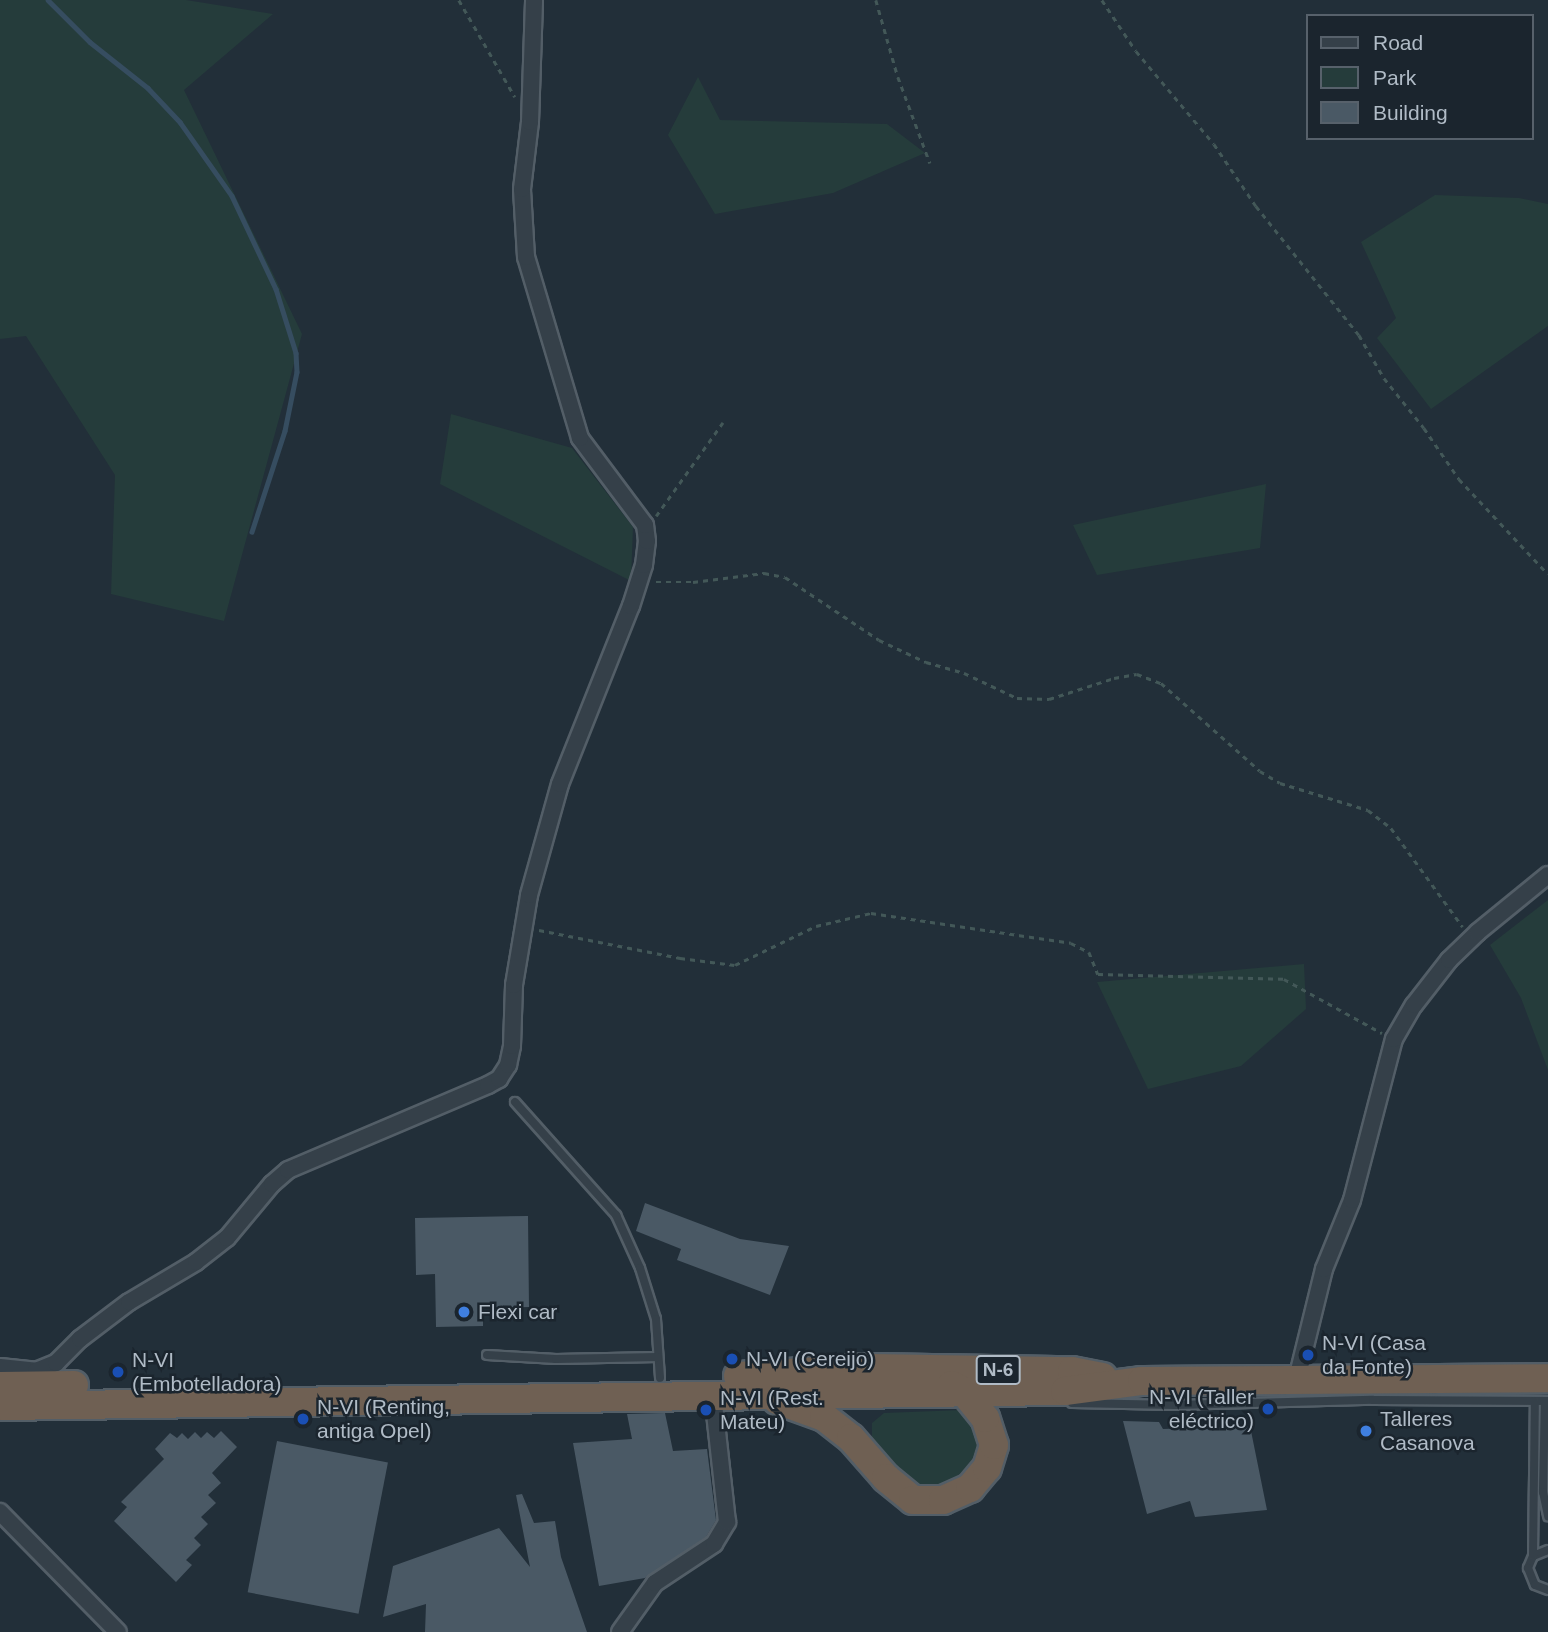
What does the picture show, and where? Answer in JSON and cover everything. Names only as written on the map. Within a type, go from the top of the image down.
[{"type":"highway","name":"N-6","points":[[0,1386],[42,1377],[659,1367],[1072,1371],[1125,1382]]},
{"type":"highway","points":[[754,1394],[789,1403],[824,1417],[851,1438],[886,1478],[913,1500],[943,1500],[970,1488],[987,1468],[994,1446],[985,1418],[963,1391],[942,1380],[887,1380],[870,1368]]},
{"type":"highway","name":"N-6","points":[[0,1406],[1065,1391],[1125,1382],[1297,1378],[1544,1395]]},
{"type":"street","points":[[0,1367],[36,1371],[42,1377],[80,1339],[129,1301],[196,1262],[227,1238],[272,1184],[288,1170],[499,1079],[511,1056],[514,985],[529,895],[560,784],[639,582],[648,541],[645,525],[580,438],[566,398],[523,234],[522,188],[530,122],[534,0]]},
{"type":"street","points":[[1297,1378],[1324,1269],[1352,1200],[1394,1040],[1414,1005],[1468,942],[1548,875]]},
{"type":"street","points":[[621,1632],[655,1583],[714,1544],[727,1522],[713,1395]]},
{"type":"street","points":[[0,1512],[118,1632]]},
{"type":"lane","points":[[487,1355],[659,1367],[656,1319],[640,1268],[615,1214],[515,1102]]},
{"type":"lane","points":[[1000,1390],[1043,1402]]},
{"type":"lane","points":[[1057,1403],[1176,1405],[1544,1395]]},
{"type":"lane","points":[[1544,1395],[1546,1442],[1543,1492],[1548,1516]]},
{"type":"lane","points":[[1544,1395],[1533,1556],[1528,1568],[1530,1580],[1540,1588],[1548,1590]]},
{"type":"lane","points":[[1533,1556],[1548,1550]]},
{"type":"path","points":[[458,0],[530,122]]},
{"type":"path","points":[[876,0],[898,77],[930,163]]},
{"type":"path","points":[[1102,0],[1136,51],[1214,144],[1256,206],[1359,335],[1384,378],[1424,428],[1459,479],[1548,574]]},
{"type":"path","points":[[645,525],[657,516],[723,422]]},
{"type":"path","points":[[639,582],[693,582],[764,573],[785,577],[879,640],[926,662],[964,673],[1017,698],[1049,699],[1114,678],[1137,674],[1161,683],[1260,771],[1280,783],[1368,810],[1391,828],[1462,925],[1468,942]]},
{"type":"path","points":[[524,926],[680,958],[735,965],[816,926],[871,913],[1071,943],[1089,952],[1098,974],[1284,979],[1394,1040]]},
{"type":"green space","points":[[0,0],[186,0],[273,14],[184,90],[302,334],[224,621],[111,594],[115,475],[26,336],[0,339]]},
{"type":"green space","points":[[698,77],[720,120],[887,124],[925,153],[833,193],[715,214],[668,135]]},
{"type":"green space","points":[[1435,195],[1519,198],[1548,204],[1548,326],[1431,409],[1377,338],[1396,318],[1361,242]]},
{"type":"green space","points":[[451,414],[572,448],[633,527],[631,581],[440,484]]},
{"type":"green space","points":[[1266,484],[1260,548],[1097,575],[1073,525]]},
{"type":"green space","points":[[1548,900],[1548,1070],[1521,998],[1490,945]]},
{"type":"green space","points":[[1304,964],[1306,1009],[1241,1066],[1148,1089],[1097,982]]},
{"type":"green space","points":[[962,1410],[978,1429],[980,1449],[976,1465],[959,1481],[936,1488],[912,1485],[889,1465],[872,1442],[872,1423],[884,1413]]},
{"type":"building","points":[[645,1203],[740,1239],[789,1246],[770,1295],[677,1260],[681,1249],[636,1231]]},
{"type":"building","points":[[528,1216],[529,1307],[483,1308],[483,1326],[436,1327],[435,1274],[416,1275],[415,1218]]},
{"type":"building","points":[[665,1413],[673,1451],[707,1449],[716,1520],[706,1537],[645,1578],[599,1586],[573,1443],[632,1439],[627,1414]]},
{"type":"building","points":[[1123,1421],[1159,1422],[1163,1429],[1250,1426],[1267,1510],[1195,1517],[1190,1501],[1147,1514]]},
{"type":"building","points":[[221,1431],[237,1447],[212,1473],[221,1483],[208,1495],[216,1503],[201,1517],[208,1524],[194,1538],[201,1545],[186,1560],[192,1565],[176,1582],[114,1521],[127,1507],[121,1502],[164,1459],[155,1449],[170,1433],[177,1438],[182,1433],[188,1439],[195,1432],[201,1438],[207,1432],[214,1438]]},
{"type":"building","points":[[277,1441],[388,1463],[359,1614],[248,1592]]},
{"type":"building","points":[[522,1494],[534,1523],[555,1521],[561,1557],[587,1632],[425,1632],[426,1604],[383,1617],[393,1566],[499,1528],[530,1567],[516,1495]]},
{"type":"waterway","points":[[48,0],[90,42],[148,88],[180,122],[232,196],[276,289],[296,353],[297,372],[285,431],[252,532]]},
{"type":"place","name":"Flexi car","points":[[464,1312]]},
{"type":"place","name":"N-VI (Casa da Fonte)","points":[[1308,1355]]},
{"type":"place","name":"N-VI (Cereijo)","points":[[732,1359]]},
{"type":"place","name":"N-VI (Embotelladora)","points":[[118,1372]]},
{"type":"place","name":"N-VI (Taller eléctrico)","points":[[1268,1409]]},
{"type":"place","name":"N-VI (Rest. Mateu)","points":[[706,1410]]},
{"type":"place","name":"N-VI (Renting, antiga Opel)","points":[[303,1419]]},
{"type":"place","name":"Talleres Casanova","points":[[1366,1431]]}]
